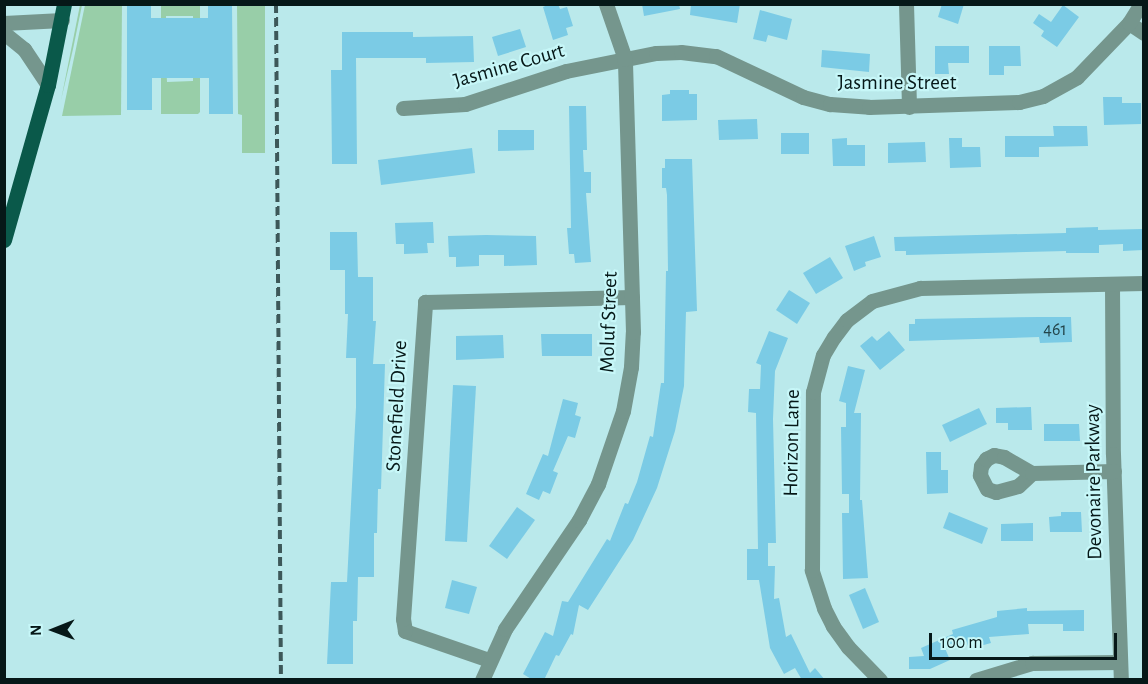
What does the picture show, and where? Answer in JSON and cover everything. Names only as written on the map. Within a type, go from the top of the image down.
[{"type":"main road","points":[[4,240],[48,85],[63,12]]},
{"type":"street","name":"Moluf Street","points":[[482,680],[489,660],[518,608],[579,520],[598,484],[623,411],[633,351],[625,59],[606,4]]},
{"type":"street","points":[[906,4],[909,107]]},
{"type":"street","name":"Jasmine Street","points":[[625,59],[656,53],[700,53],[725,60],[816,101],[869,107],[1003,103],[1043,96],[1077,77],[1129,23],[1141,4]]},
{"type":"street","points":[[4,23],[63,12]]},
{"type":"street","points":[[1129,23],[1143,33]]},
{"type":"street","points":[[4,33],[24,49],[48,85]]},
{"type":"street","name":"Jasmine Court","points":[[403,108],[465,104],[566,71],[625,59]]},
{"type":"street","name":"Devonaire Parkway","points":[[1112,284],[1114,471],[1121,680]]},
{"type":"street","name":"Horizon Lane","points":[[880,680],[848,647],[833,626],[824,608],[812,570],[813,392],[823,355],[834,337],[847,320],[872,301],[904,291],[945,287],[1143,284]]},
{"type":"street","name":"Stonefield Drive","points":[[489,660],[405,631],[403,619],[425,302],[632,297]]},
{"type":"street","points":[[1032,473],[1114,471]]},
{"type":"street","points":[[976,680],[1032,663],[1120,662]]},
{"type":"green space","points":[[80,5],[82,5],[61,100]]},
{"type":"green space","points":[[85,5],[122,5],[121,115],[62,116]]},
{"type":"green space","points":[[161,5],[200,5],[200,33],[193,33],[193,16],[166,16],[166,33],[161,33]]},
{"type":"green space","points":[[237,5],[265,5],[265,153],[242,153],[242,115],[238,114]]},
{"type":"green space","points":[[166,61],[167,82],[193,81],[193,61],[200,61],[200,112],[198,114],[161,114],[161,62]]},
{"type":"building","points":[[127,4],[151,4],[151,18],[208,18],[208,4],[232,4],[233,114],[209,114],[209,78],[152,78],[152,110],[127,110]]},
{"type":"building","points":[[558,4],[560,9],[567,7],[573,26],[566,28],[568,35],[553,40],[543,7]]},
{"type":"building","points":[[642,4],[679,4],[680,9],[644,16]]},
{"type":"building","points":[[691,4],[740,4],[737,23],[690,15]]},
{"type":"building","points":[[942,4],[964,4],[958,24],[938,17]]},
{"type":"building","points":[[1063,5],[1079,17],[1057,47],[1041,36],[1044,31],[1033,23],[1039,14],[1051,22]]},
{"type":"building","points":[[760,10],[792,19],[787,40],[768,35],[766,42],[753,39]]},
{"type":"building","points":[[520,29],[526,47],[498,56],[492,37]]},
{"type":"building","points":[[342,32],[413,32],[413,37],[473,36],[474,62],[426,63],[426,58],[356,58],[357,164],[332,164],[331,70],[342,70]]},
{"type":"building","points":[[935,46],[969,46],[969,63],[948,63],[949,74],[935,74]]},
{"type":"building","points":[[989,46],[1020,46],[1021,66],[1004,66],[1004,75],[989,75]]},
{"type":"building","points":[[822,50],[870,54],[869,72],[821,67]]},
{"type":"building","points":[[670,90],[689,90],[689,94],[697,94],[697,120],[662,121],[662,95],[670,94]]},
{"type":"building","points":[[1103,97],[1122,97],[1122,103],[1141,103],[1141,124],[1104,125]]},
{"type":"building","points":[[569,106],[586,106],[587,150],[583,150],[584,172],[591,172],[591,193],[586,193],[591,262],[575,263],[574,254],[569,254],[567,228],[571,228]]},
{"type":"building","points":[[757,119],[758,139],[719,140],[718,120]]},
{"type":"building","points":[[1053,126],[1087,126],[1088,146],[1039,147],[1039,157],[1005,157],[1005,136],[1054,136]]},
{"type":"building","points":[[498,130],[534,130],[534,150],[498,151]]},
{"type":"building","points":[[781,133],[809,133],[809,154],[781,154]]},
{"type":"building","points":[[847,138],[847,145],[865,145],[865,166],[833,166],[832,139]]},
{"type":"building","points":[[949,138],[962,138],[962,147],[980,147],[981,167],[950,168]]},
{"type":"building","points":[[925,142],[926,162],[888,163],[888,143]]},
{"type":"building","points":[[472,148],[475,173],[381,185],[378,160]]},
{"type":"building","points":[[665,159],[692,159],[697,311],[686,312],[684,386],[675,431],[657,488],[633,540],[588,610],[579,605],[573,635],[571,634],[559,656],[556,655],[544,680],[533,680],[523,674],[545,632],[553,636],[562,601],[568,602],[607,539],[610,541],[625,503],[628,504],[637,482],[650,436],[653,437],[661,383],[664,383],[666,271],[668,271],[667,195],[666,188],[662,188],[662,168],[665,168]]},
{"type":"building","points":[[433,222],[434,243],[427,243],[428,253],[404,254],[404,244],[396,244],[395,223]]},
{"type":"building","points":[[1098,227],[1098,230],[1143,229],[1143,250],[1123,251],[1123,244],[1099,245],[1099,253],[1066,253],[1066,251],[906,255],[906,251],[895,251],[894,237],[1066,233],[1066,228]]},
{"type":"building","points":[[330,232],[357,232],[358,277],[373,277],[373,321],[376,321],[373,364],[385,364],[381,489],[378,489],[377,533],[374,533],[374,577],[358,577],[357,621],[353,621],[353,664],[327,664],[331,582],[347,582],[356,407],[356,358],[346,358],[348,314],[345,314],[345,270],[330,270]]},
{"type":"building","points":[[448,236],[536,236],[537,265],[504,266],[504,255],[479,255],[479,266],[456,267],[456,257],[449,257]]},
{"type":"building","points":[[874,236],[881,257],[865,262],[866,266],[854,271],[845,246]]},
{"type":"building","points":[[830,257],[843,278],[816,294],[803,273]]},
{"type":"building","points":[[789,290],[810,303],[797,324],[776,310]]},
{"type":"building","points":[[1071,317],[1072,342],[1040,343],[1039,337],[909,341],[909,324],[915,324],[915,319]]},
{"type":"building","points":[[769,331],[788,338],[775,371],[773,419],[776,543],[768,543],[768,566],[775,566],[774,599],[779,598],[786,637],[791,634],[810,673],[815,668],[825,680],[802,680],[795,668],[784,674],[770,648],[759,580],[747,580],[747,549],[758,549],[756,413],[748,412],[749,389],[760,389],[761,365],[756,363]]},
{"type":"building","points":[[889,331],[905,350],[880,370],[860,346],[872,336],[877,341]]},
{"type":"building","points":[[541,334],[592,334],[592,356],[542,356]]},
{"type":"building","points":[[503,335],[504,358],[456,360],[456,336]]},
{"type":"building","points":[[848,366],[865,370],[854,413],[861,413],[860,500],[862,500],[868,578],[843,579],[842,513],[849,513],[849,494],[842,494],[841,427],[846,427],[846,403],[839,401]]},
{"type":"building","points":[[453,385],[476,386],[467,542],[445,541]]},
{"type":"building","points":[[563,399],[578,403],[575,415],[581,417],[575,438],[568,436],[553,471],[558,473],[550,494],[543,491],[539,500],[526,494],[543,454],[548,456]]},
{"type":"building","points":[[1031,407],[1032,430],[1008,430],[1008,423],[996,423],[996,408]]},
{"type":"building","points":[[979,408],[987,424],[950,442],[942,425]]},
{"type":"building","points":[[1044,424],[1079,424],[1080,441],[1044,441]]},
{"type":"building","points":[[926,452],[941,452],[941,470],[948,470],[948,493],[927,494]]},
{"type":"building","points":[[517,507],[535,520],[507,559],[489,546]]},
{"type":"building","points":[[949,512],[988,528],[982,544],[943,528]]},
{"type":"building","points":[[1061,512],[1081,512],[1082,532],[1050,532],[1049,517],[1061,516]]},
{"type":"building","points":[[1033,523],[1033,541],[1001,541],[1001,524]]},
{"type":"building","points":[[452,580],[477,587],[469,614],[445,608]]},
{"type":"building","points":[[865,588],[879,622],[863,629],[849,595]]},
{"type":"building","points":[[1027,608],[1027,611],[1084,610],[1084,631],[1063,631],[1063,624],[1028,624],[1029,634],[989,637],[991,643],[969,649],[966,640],[944,646],[950,660],[930,669],[909,669],[909,657],[924,656],[921,648],[953,634],[952,630],[997,617],[997,611]]},
{"type":"railway","points":[[276,4],[281,680]]}]
